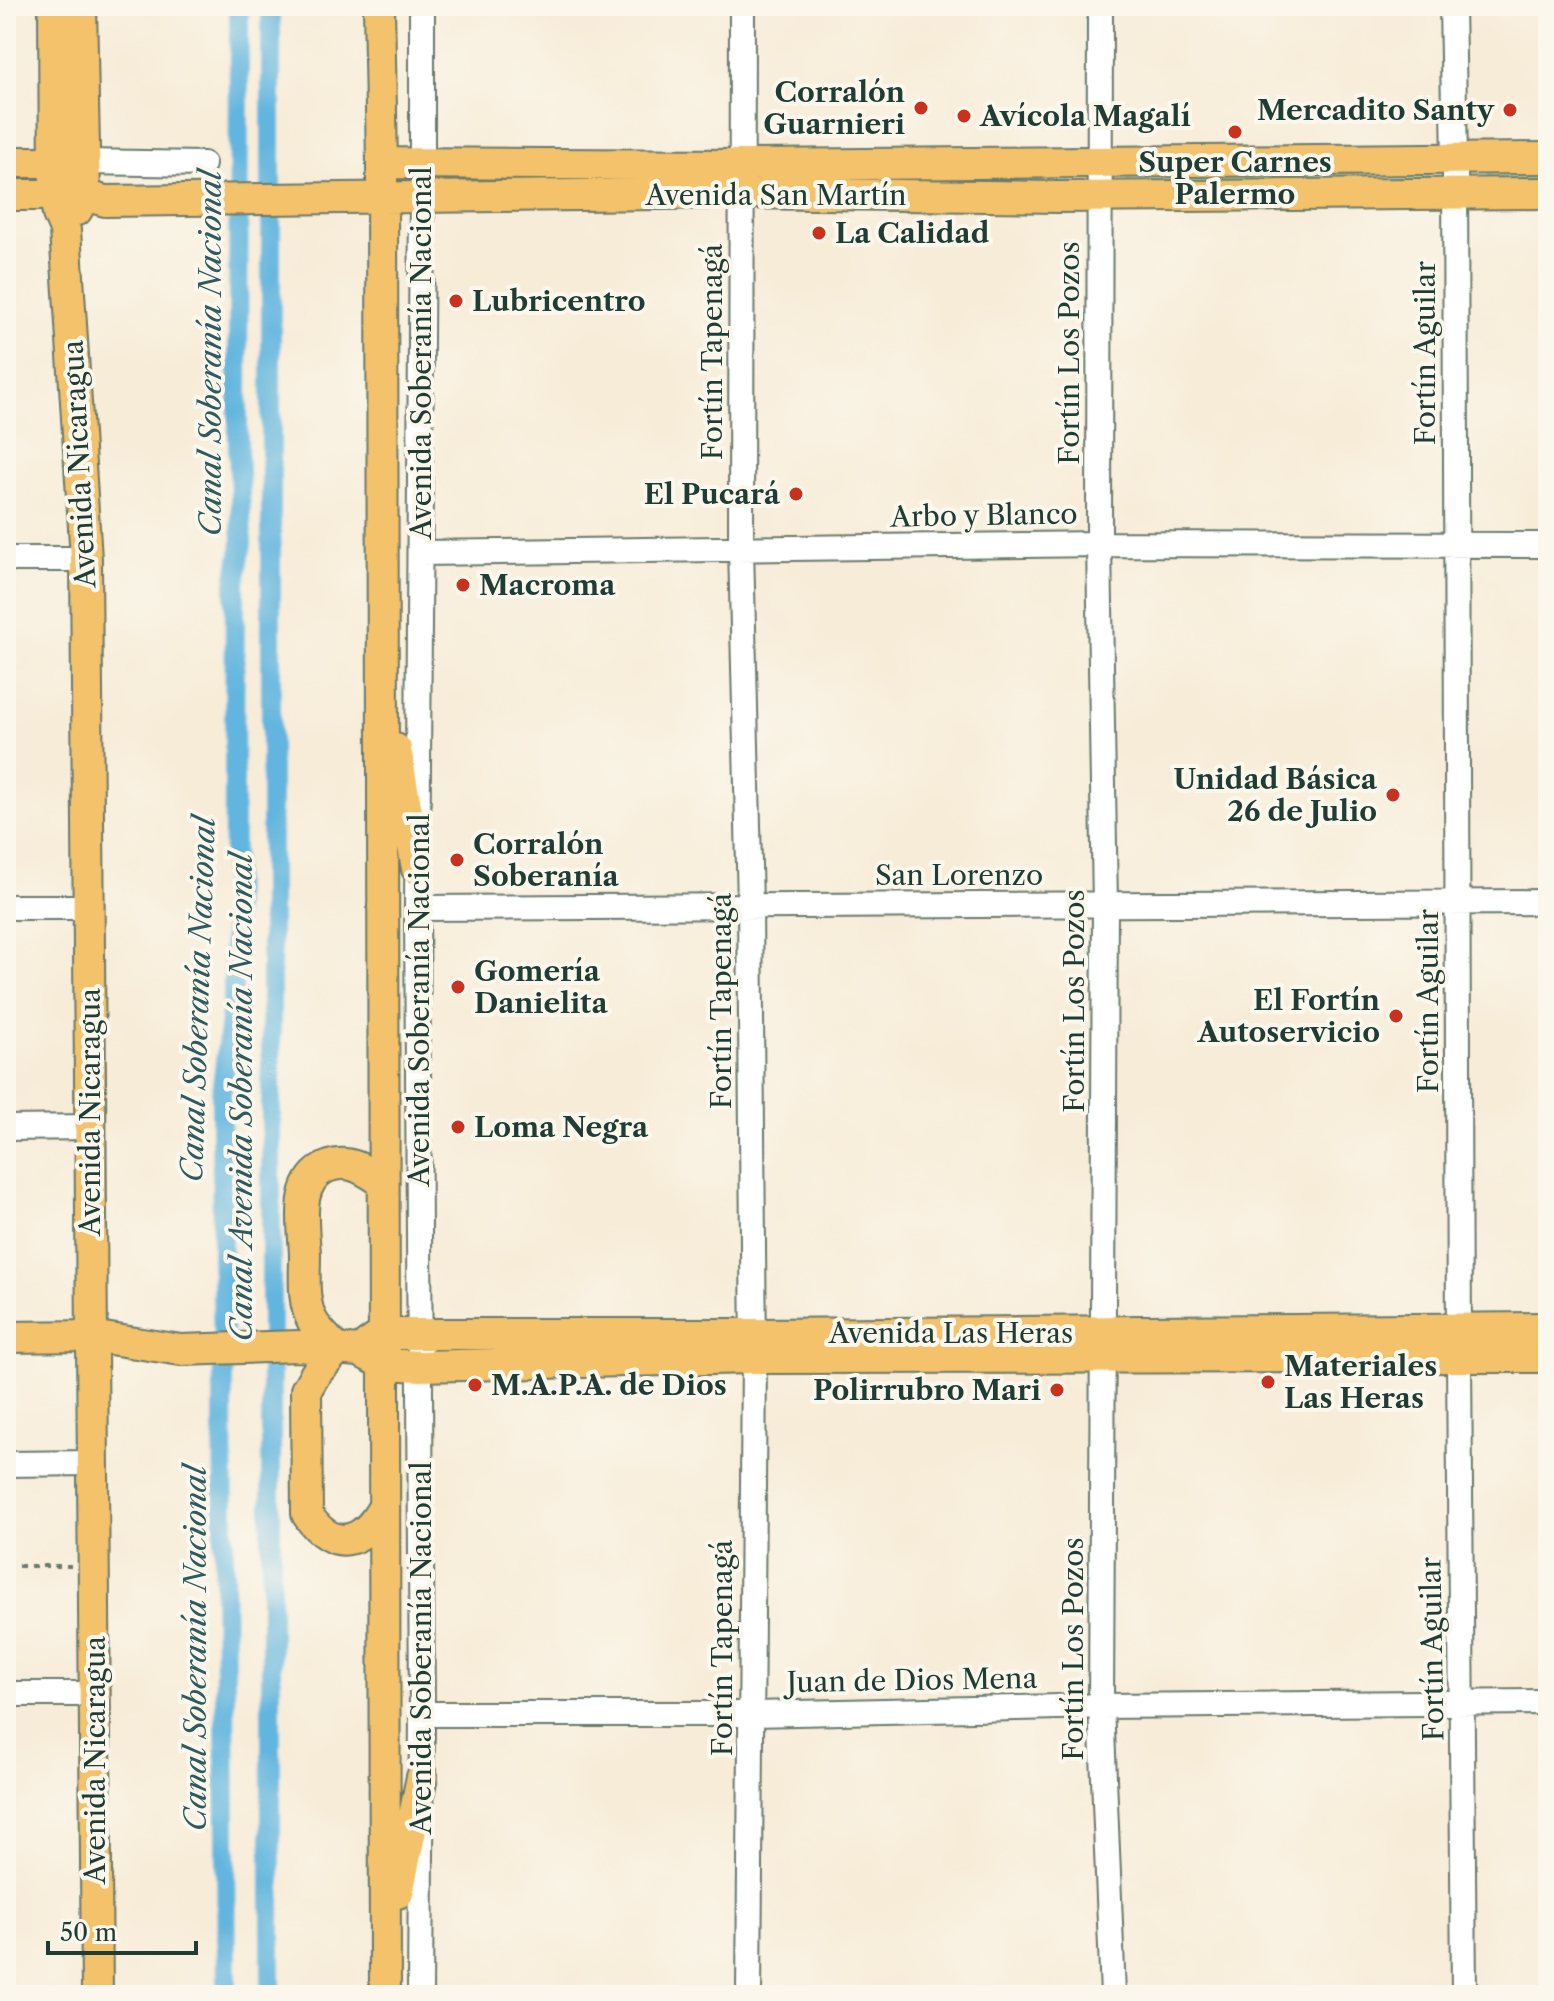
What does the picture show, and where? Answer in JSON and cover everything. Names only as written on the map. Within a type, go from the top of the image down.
[{"type":"main road","name":"Avenida Nicaragua","points":[[54,6],[55,195],[65,230],[86,559],[97,1995]]},
{"type":"main road","points":[[65,230],[85,195],[81,6]]},
{"type":"main road","name":"Avenida Soberanía Nacional","points":[[379,6],[382,163],[383,1182],[366,1350],[384,1506],[385,1995]]},
{"type":"main road","name":"Avenida San Martín","points":[[6,195],[85,195],[105,201],[382,198],[1100,162],[1548,158]]},
{"type":"main road","points":[[6,162],[85,162]]},
{"type":"main road","name":"Avenida Soberanía Nacional","points":[[422,162],[422,197]]},
{"type":"main road","name":"Avenida San Martín","points":[[382,163],[422,162],[1099,196],[1548,193]]},
{"type":"main road","points":[[382,667],[417,869]]},
{"type":"main road","points":[[366,1350],[313,1322],[306,1303],[303,1208],[306,1187],[318,1171],[339,1163],[359,1166],[383,1182]]},
{"type":"main road","name":"Avenida Las Heras","points":[[1459,1344],[1548,1328]]},
{"type":"main road","name":"Avenida Las Heras","points":[[366,1350],[420,1335],[753,1346],[1459,1344],[1548,1357]]},
{"type":"main road","name":"Avenida Las Heras","points":[[6,1337],[91,1336],[181,1350],[298,1346],[366,1350],[420,1366],[753,1346]]},
{"type":"main road","points":[[366,1350],[316,1373],[306,1390],[307,1514],[318,1530],[347,1539],[363,1536],[384,1506]]},
{"type":"main road","points":[[385,1959],[422,1777]]},
{"type":"street","name":"Avenida Soberanía Nacional","points":[[422,6],[422,162]]},
{"type":"street","name":"Fortín Tapenagá","points":[[742,6],[741,548],[750,904],[753,1346],[749,1995]]},
{"type":"street","name":"Fortín Los Pozos","points":[[1100,6],[1099,544],[1105,906],[1101,1706],[1113,1995]]},
{"type":"street","name":"Fortín Aguilar","points":[[1452,6],[1464,1995]]},
{"type":"street","points":[[85,162],[203,164]]},
{"type":"street","name":"Avenida Soberanía Nacional","points":[[420,1995],[422,1714],[417,869],[422,197]]},
{"type":"street","name":"Arbo y Blanco","points":[[420,553],[1099,544],[1548,545]]},
{"type":"street","points":[[6,559],[86,559]]},
{"type":"street","name":"San Lorenzo","points":[[417,908],[1548,902]]},
{"type":"street","points":[[6,907],[89,907]]},
{"type":"street","points":[[6,1128],[92,1127]]},
{"type":"street","points":[[6,1464],[93,1463]]},
{"type":"street","points":[[6,1694],[95,1694]]},
{"type":"street","name":"Juan de Dios Mena","points":[[422,1714],[751,1714],[1101,1706],[1548,1702]]},
{"type":"path","points":[[6,1566],[94,1566]]},
{"type":"green space","points":[[1489,167],[1548,167],[1548,180],[1489,180]]},
{"type":"green space","points":[[1428,171],[1428,184],[1129,186],[1129,174]]},
{"type":"green space","points":[[1071,174],[1071,186],[772,188],[772,176]]},
{"type":"waterway","name":"Canal Soberanía Nacional","points":[[227,1995],[221,1095],[233,996],[235,583],[242,543],[238,446],[239,6]]},
{"type":"waterway","name":"Canal Avenida Soberanía Nacional","points":[[271,6],[271,1995]]},
{"type":"place","name":"Corralón Guarnieri","points":[[921,108]]},
{"type":"place","name":"Mercadito Santy","points":[[1510,110]]},
{"type":"place","name":"Avícola Magalí","points":[[964,116]]},
{"type":"place","name":"Super Carnes Palermo","points":[[1235,132]]},
{"type":"place","name":"La Calidad","points":[[819,233]]},
{"type":"place","name":"Lubricentro","points":[[456,301]]},
{"type":"place","name":"El Pucará","points":[[796,494]]},
{"type":"place","name":"Macroma","points":[[463,585]]},
{"type":"place","name":"Unidad Básica 26 de Julio","points":[[1393,795]]},
{"type":"place","name":"Corralón Soberanía","points":[[457,860]]},
{"type":"place","name":"Gomería Danielita","points":[[458,987]]},
{"type":"place","name":"El Fortín Autoservicio","points":[[1396,1016]]},
{"type":"place","name":"Loma Negra","points":[[458,1127]]},
{"type":"place","name":"Materiales Las Heras","points":[[1268,1382]]},
{"type":"place","name":"M.A.P.A. de Dios","points":[[475,1385]]},
{"type":"place","name":"Polirrubro Mari","points":[[1057,1390]]}]
